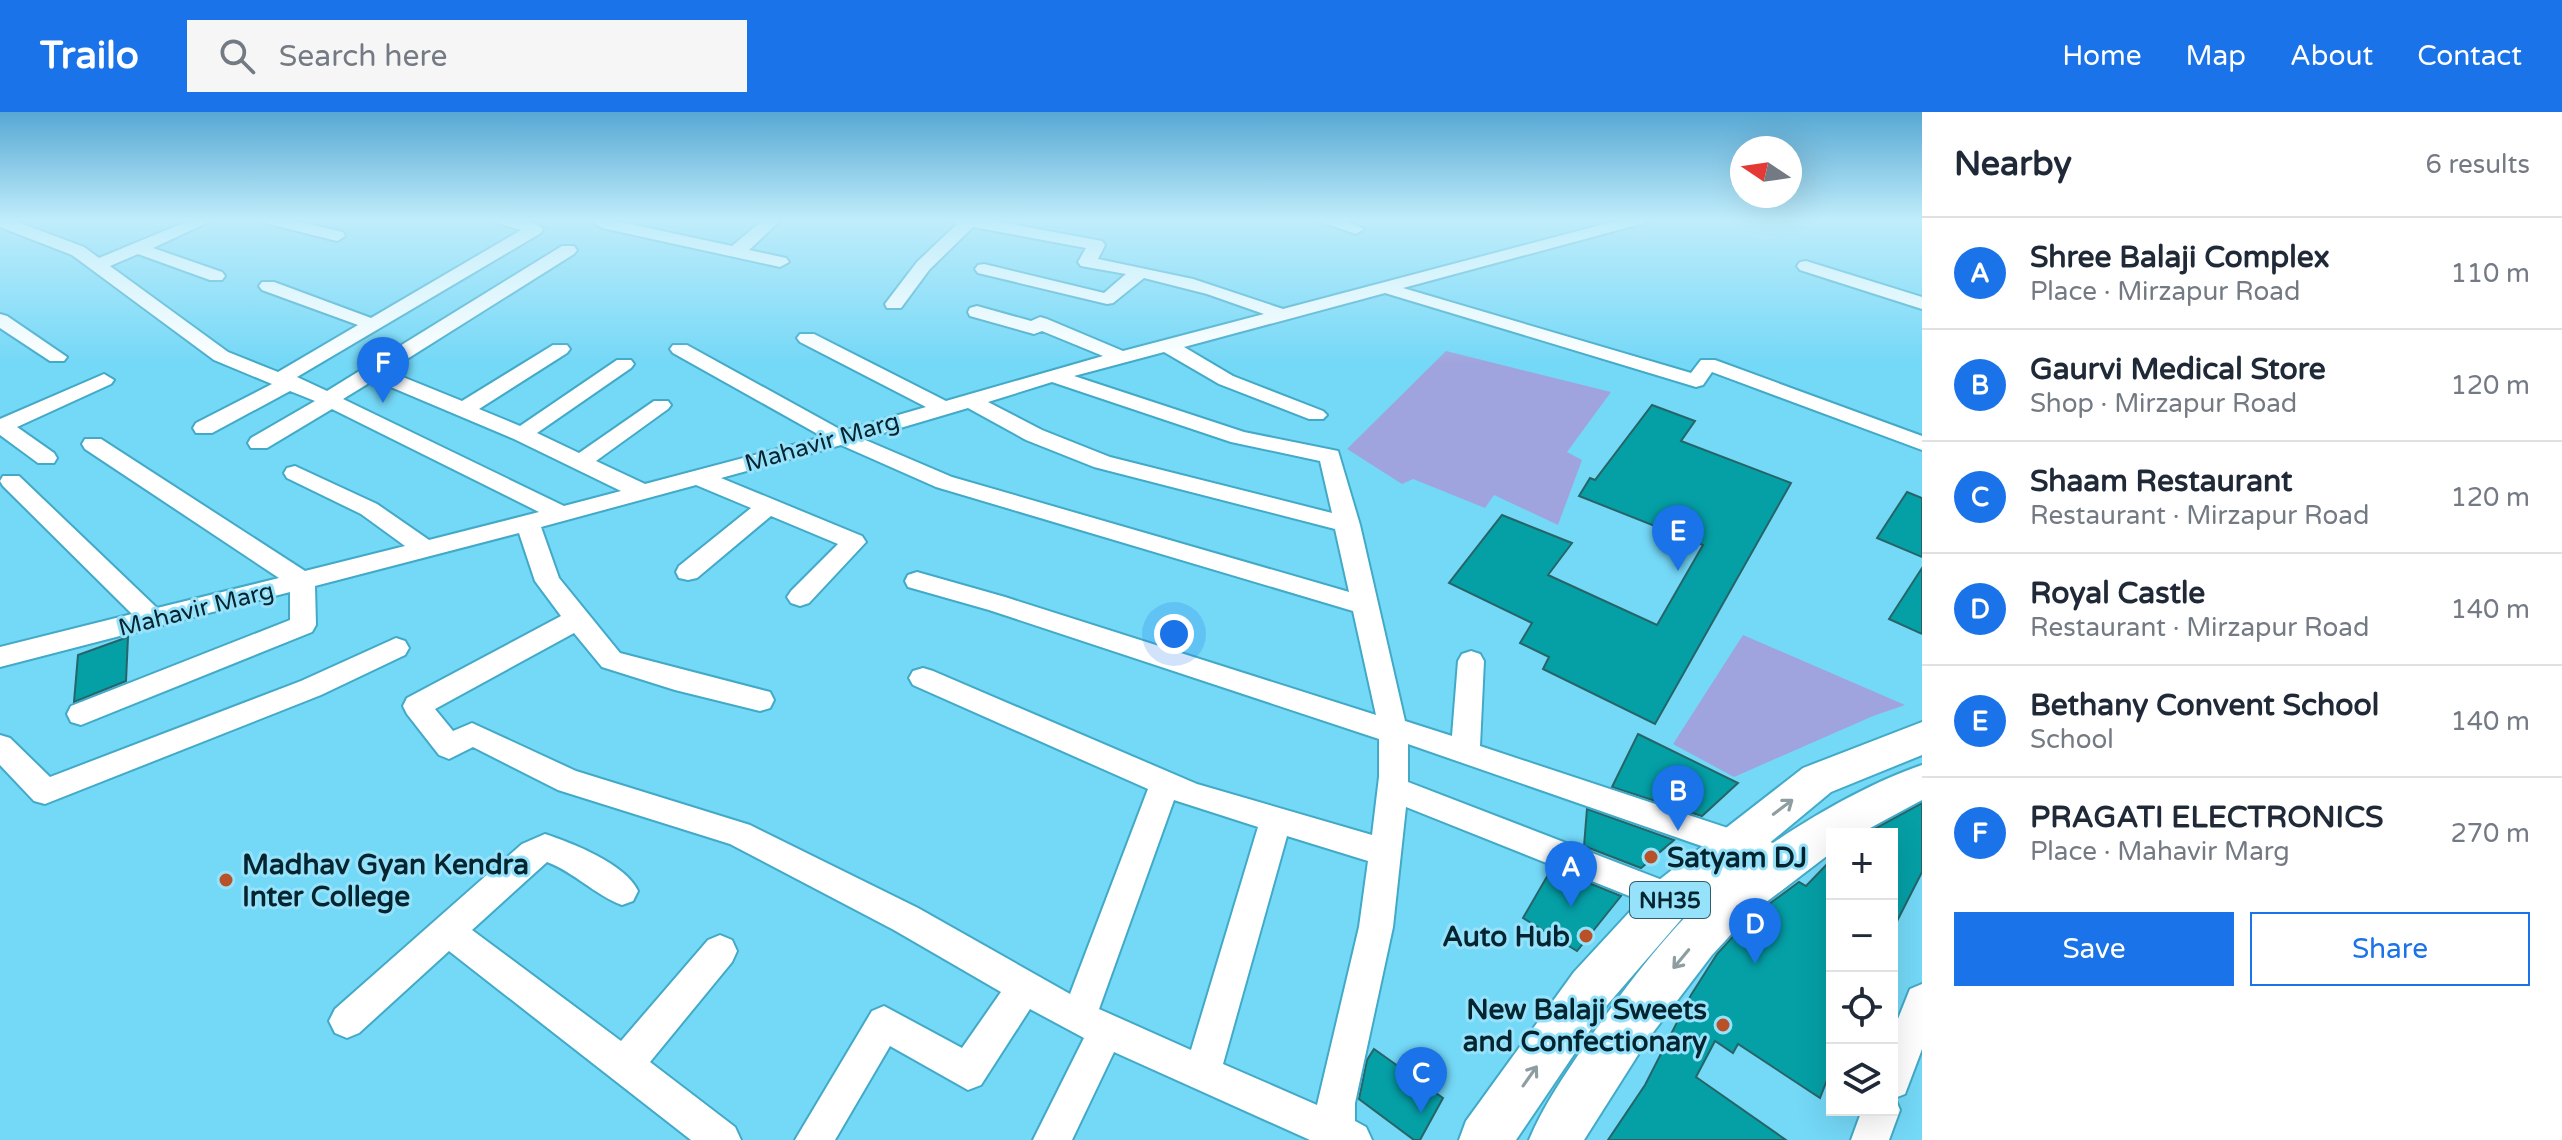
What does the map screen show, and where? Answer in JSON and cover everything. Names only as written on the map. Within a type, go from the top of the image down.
[{"type":"highway","name":"NH35","points":[[1485,1140],[1591,988],[1672,898],[1735,843],[1817,780],[1922,738]]},
{"type":"highway","name":"NH35","points":[[1555,1140],[1642,1006],[1720,913],[1785,861],[1833,828],[1898,791],[1922,782]]},
{"type":"street","points":[[101,267],[221,356],[330,400],[562,514]]},
{"type":"street","points":[[191,267],[216,276]]},
{"type":"street","points":[[204,428],[471,267]]},
{"type":"street","points":[[259,443],[541,267]]},
{"type":"street","points":[[894,304],[922,267]]},
{"type":"street","points":[[1111,267],[1258,304],[1282,315]]},
{"type":"street","name":"Mahavir Marg","points":[[0,657],[562,514],[841,438],[1052,376],[1461,267]]},
{"type":"street","points":[[1809,267],[1922,303]]},
{"type":"street","points":[[984,269],[1107,299],[1139,273]]},
{"type":"street","points":[[268,286],[374,325]]},
{"type":"street","points":[[1386,287],[1406,296],[1696,381],[1708,364],[1922,443]]},
{"type":"street","points":[[977,312],[1034,328],[1040,323],[1123,358]]},
{"type":"street","points":[[0,320],[57,357]]},
{"type":"street","points":[[807,338],[943,407]]},
{"type":"street","points":[[1168,346],[1226,380],[1316,415]]},
{"type":"street","points":[[464,409],[560,349]]},
{"type":"street","points":[[680,349],[841,438],[944,482],[1367,606]]},
{"type":"street","points":[[522,434],[624,364]]},
{"type":"street","points":[[46,458],[2,424],[104,380],[84,368]]},
{"type":"street","points":[[373,372],[522,434],[642,492]]},
{"type":"street","points":[[576,620],[417,706],[449,747],[472,734],[568,781],[739,834],[906,919],[1092,1025],[1339,1137],[1336,1103],[1376,927],[1394,789],[1393,730],[1367,606],[1330,456],[1239,437],[1052,376]]},
{"type":"street","points":[[969,400],[1034,435],[1102,462],[1348,525]]},
{"type":"street","points":[[580,462],[661,405]]},
{"type":"street","points":[[81,714],[303,625],[302,581],[93,444]]},
{"type":"street","points":[[295,473],[369,509],[425,549]]},
{"type":"street","points":[[698,477],[854,542],[800,597]]},
{"type":"street","points":[[11,481],[154,620]]},
{"type":"street","points":[[688,572],[768,506]]},
{"type":"street","points":[[528,523],[547,581],[611,660],[675,680],[760,700]]},
{"type":"street","points":[[917,581],[996,603],[1465,752],[1785,861]]},
{"type":"street","points":[[0,746],[45,792],[311,688],[396,648]]},
{"type":"street","points":[[1465,752],[1471,661]]},
{"type":"street","points":[[923,678],[1190,794],[1386,853]]},
{"type":"street","points":[[1052,1140],[1092,1025],[1165,784]]},
{"type":"street","points":[[1394,789],[1672,898]]},
{"type":"street","points":[[1202,1075],[1276,820]]},
{"type":"street","points":[[347,1021],[533,854],[545,847],[571,857],[622,891]]},
{"type":"street","points":[[448,931],[722,1140]]},
{"type":"street","points":[[624,1065],[720,951]]},
{"type":"street","points":[[814,1140],[884,1023],[968,1072],[1024,987]]},
{"type":"street","points":[[1898,1065],[1922,1001]]},
{"type":"street","points":[[1870,1140],[1879,1116]]},
{"type":"shaded area","points":[[1446,351],[1611,392],[1567,452],[1582,460],[1558,525],[1494,495],[1485,508],[1413,479],[1402,484],[1347,449]]},
{"type":"shaded area","points":[[1743,635],[1905,705],[1734,777],[1673,744]]},
{"type":"building","points":[[1652,405],[1695,421],[1681,441],[1791,483],[1655,724],[1543,669],[1549,657],[1520,643],[1532,623],[1449,583],[1502,515],[1572,543],[1548,575],[1657,625],[1703,545],[1579,496],[1590,478],[1595,480]]},
{"type":"building","points":[[1907,492],[1922,498],[1922,557],[1877,538]]},
{"type":"building","points":[[1922,568],[1922,634],[1889,619]]},
{"type":"building","points":[[128,637],[126,681],[74,702],[78,655]]},
{"type":"building","points":[[1638,734],[1738,783],[1702,816],[1612,787]]},
{"type":"building","points":[[1922,803],[1922,872],[1898,919],[1898,828],[1876,828]]},
{"type":"building","points":[[1587,809],[1674,840],[1641,868],[1584,846]]},
{"type":"building","points":[[1826,865],[1826,1082],[1820,1098],[1738,1044],[1733,1053],[1715,1041],[1696,1077],[1786,1140],[1608,1140],[1645,1085],[1691,995],[1717,954],[1750,918],[1799,882],[1806,886]]},
{"type":"building","points":[[1552,868],[1621,896],[1577,951],[1523,918]]},
{"type":"building","points":[[1374,1049],[1443,1098],[1420,1140],[1414,1140],[1359,1099],[1367,1060]]},
{"type":"place","name":"PRAGATI ELECTRONICS","points":[[383,403]]},
{"type":"place","name":"Bethany Convent School","points":[[1678,571]]},
{"type":"place","name":"Gaurvi Medical Store","points":[[1678,831]]},
{"type":"place","name":"Satyam DJ","points":[[1651,857]]},
{"type":"place","name":"Madhav Gyan Kendra Inter College","points":[[226,880]]},
{"type":"place","name":"Shree Balaji Complex","points":[[1571,907]]},
{"type":"place","name":"Auto Hub","points":[[1586,936]]},
{"type":"place","name":"Royal Castle","points":[[1755,964]]},
{"type":"place","name":"New Balaji Sweets and Confectionary","points":[[1723,1025]]},
{"type":"place","name":"Shaam Restaurant","points":[[1421,1113]]}]
